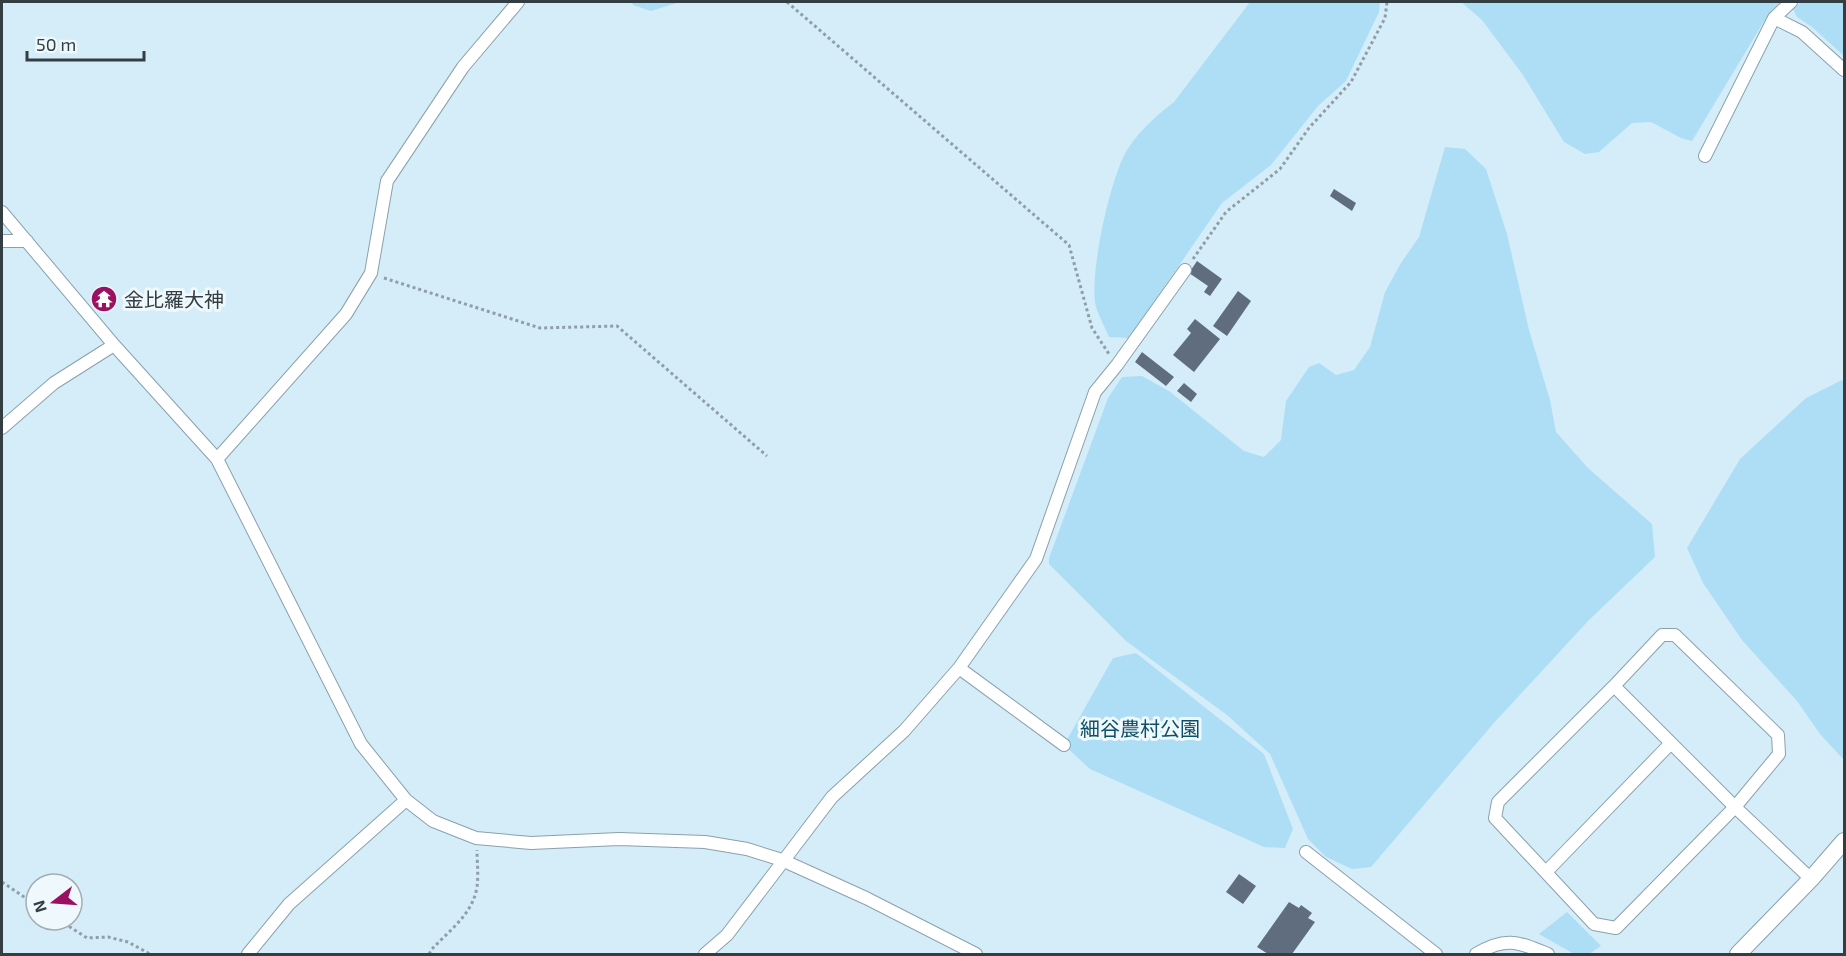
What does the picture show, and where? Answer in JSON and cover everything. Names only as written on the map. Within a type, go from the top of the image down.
[{"type":"street","points":[[217,459],[346,314],[371,273],[387,181],[464,67],[518,2]]},
{"type":"street","points":[[1705,156],[1774,18],[1791,2]]},
{"type":"street","points":[[1774,18],[1803,32],[1845,70]]},
{"type":"street","points":[[2,212],[114,345],[217,459],[361,744],[406,800],[433,821],[477,838],[531,843],[619,839],[705,842],[747,849],[782,860],[866,898],[976,954]]},
{"type":"street","points":[[2,241],[27,241]]},
{"type":"street","points":[[705,954],[727,935],[832,797],[904,731],[959,668],[1036,559],[1095,392],[1185,270]]},
{"type":"street","points":[[2,428],[54,383],[114,345]]},
{"type":"street","points":[[1662,635],[1675,635],[1778,735],[1779,754],[1735,807],[1616,927],[1594,924],[1495,818],[1498,802],[1662,635]]},
{"type":"street","points":[[959,668],[1064,745]]},
{"type":"street","points":[[1614,686],[1811,879]]},
{"type":"street","points":[[1546,872],[1671,743]]},
{"type":"street","points":[[248,954],[289,904],[406,800]]},
{"type":"street","points":[[1738,954],[1845,841]]},
{"type":"street","points":[[1306,852],[1436,954]]},
{"type":"street","points":[[1476,954],[1509,941],[1548,954]]},
{"type":"path","points":[[787,2],[1069,245],[1092,328],[1117,365]]},
{"type":"path","points":[[1185,270],[1226,212],[1280,169],[1309,128],[1351,82],[1385,18],[1387,2]]},
{"type":"path","points":[[371,273],[540,328],[617,326],[767,456]]},
{"type":"path","points":[[429,954],[465,913],[475,897],[478,874],[477,838]]},
{"type":"path","points":[[2,882],[24,897]]},
{"type":"path","points":[[78,932],[87,938],[108,937],[129,942],[150,954]]},
{"type":"green space","points":[[632,2],[680,2],[651,11],[633,5]]},
{"type":"green space","points":[[1250,2],[1380,2],[1379,12],[1346,81],[1318,106],[1271,165],[1222,203],[1129,338],[1109,337],[1096,307],[1095,273],[1103,225],[1122,160],[1138,134],[1174,102]]},
{"type":"green space","points":[[1461,2],[1782,2],[1766,18],[1692,141],[1681,138],[1651,122],[1632,123],[1599,152],[1585,154],[1564,142],[1523,75],[1482,20]]},
{"type":"green space","points":[[1801,2],[1844,2],[1844,56],[1812,27],[1797,17],[1793,9]]},
{"type":"green space","points":[[1445,147],[1465,149],[1486,169],[1507,234],[1529,330],[1550,400],[1556,432],[1588,468],[1652,524],[1655,557],[1588,621],[1493,724],[1371,867],[1352,869],[1326,857],[1308,839],[1270,754],[1227,715],[1126,641],[1049,564],[1049,558],[1108,398],[1122,377],[1142,376],[1169,391],[1244,451],[1264,457],[1281,440],[1286,401],[1309,367],[1319,363],[1336,375],[1354,370],[1370,347],[1385,292],[1419,237]]},
{"type":"green space","points":[[1844,381],[1844,760],[1820,734],[1797,701],[1742,640],[1703,583],[1687,548],[1740,459],[1806,398]]},
{"type":"green space","name":"細谷農村公園","points":[[1136,653],[1264,754],[1293,829],[1285,848],[1264,847],[1090,769],[1064,745],[1113,658]]},
{"type":"green space","points":[[1567,912],[1601,946],[1589,954],[1574,954],[1539,934]]},
{"type":"building","points":[[1334,189],[1356,203],[1352,211],[1330,196]]},
{"type":"building","points":[[1197,261],[1222,279],[1210,296],[1204,292],[1208,286],[1189,273]]},
{"type":"building","points":[[1238,291],[1251,301],[1227,336],[1213,326]]},
{"type":"building","points":[[1195,319],[1220,339],[1194,372],[1173,355],[1191,333],[1187,329]]},
{"type":"building","points":[[1142,352],[1174,377],[1166,386],[1135,362]]},
{"type":"building","points":[[1184,383],[1197,394],[1191,402],[1177,391]]},
{"type":"building","points":[[1239,874],[1256,886],[1243,904],[1226,892]]},
{"type":"building","points":[[1289,902],[1299,908],[1301,905],[1312,913],[1308,918],[1315,922],[1292,954],[1268,954],[1257,947]]},
{"type":"place","name":"金比羅大神","points":[[104,299]]}]
